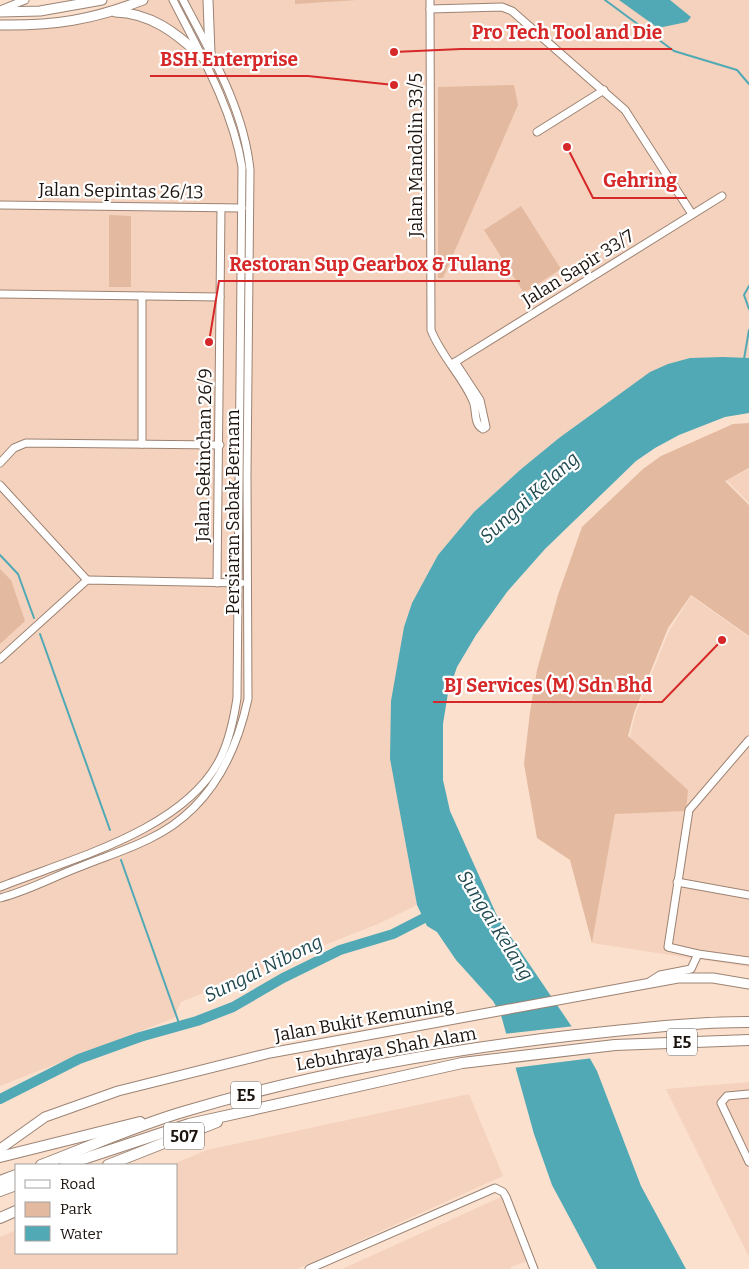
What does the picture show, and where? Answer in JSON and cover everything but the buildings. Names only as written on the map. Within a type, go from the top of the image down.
[{"type":"highway","name":"Lebuhraya Shah Alam","points":[[44,1164],[184,1111],[297,1081],[458,1051],[617,1030],[720,1022],[749,1022]]},
{"type":"highway","name":"Lebuhraya Shah Alam","points":[[68,1164],[189,1124],[462,1063],[615,1045],[749,1040]]},
{"type":"highway","name":"507","points":[[111,1164],[246,1110]]},
{"type":"highway","name":"507","points":[[0,1157],[184,1111]]},
{"type":"highway","points":[[0,1181],[15,1174]]},
{"type":"highway","points":[[0,1191],[15,1184]]},
{"type":"highway","points":[[0,1218],[15,1211]]},
{"type":"main road","points":[[0,11],[40,12],[102,0]]},
{"type":"main road","points":[[0,25],[53,24],[78,21],[143,0]]},
{"type":"main road","points":[[206,55],[208,0]]},
{"type":"main road","points":[[109,12],[139,15],[159,23],[206,55]]},
{"type":"main road","name":"Jalan Bukit Kemuning","points":[[0,1149],[45,1117],[118,1091],[270,1053],[448,1022],[649,982],[678,978],[713,978],[749,984]]},
{"type":"street","points":[[0,11],[25,0]]},
{"type":"street","name":"Persiaran Sabak Bernam","points":[[0,898],[150,839],[194,807],[214,786],[228,762],[239,734],[248,699],[250,170],[248,150],[238,112],[173,0]]},
{"type":"street","name":"Persiaran Sabak Bernam","points":[[0,887],[152,826],[187,800],[205,780],[220,758],[233,725],[237,698],[242,167],[239,148],[225,107],[184,0]]},
{"type":"street","name":"Jalan Mandolin 33/5","points":[[430,0],[431,330],[436,343],[453,364]]},
{"type":"street","points":[[430,9],[502,7],[512,11],[604,90],[631,118],[692,214]]},
{"type":"street","points":[[537,132],[604,90]]},
{"type":"street","name":"Jalan Sapir 33/7","points":[[453,364],[722,196]]},
{"type":"street","name":"Jalan Sepintas 26/13","points":[[0,204],[242,208]]},
{"type":"street","name":"Jalan Sekinchan 26/9","points":[[217,583],[220,445],[221,208]]},
{"type":"street","points":[[0,294],[220,297]]},
{"type":"street","points":[[142,296],[142,444]]},
{"type":"street","points":[[453,364],[480,400],[486,427],[483,429],[477,423],[473,401],[453,364]]},
{"type":"street","points":[[0,464],[14,448],[26,443],[220,445]]},
{"type":"street","points":[[0,485],[87,580]]},
{"type":"street","points":[[0,659],[87,580],[247,584]]},
{"type":"street","points":[[749,740],[689,810],[668,947],[698,954],[749,961]]},
{"type":"street","points":[[677,882],[749,895]]},
{"type":"street","points":[[649,982],[660,975],[691,969],[698,954]]},
{"type":"street","points":[[749,1094],[727,1096],[721,1103],[749,1162]]},
{"type":"street","points":[[309,1269],[491,1188],[499,1189],[506,1197],[534,1269]]},
{"type":"shaded area","points":[[126,0],[749,0],[749,358],[690,358],[650,372],[559,438],[520,470],[474,512],[438,555],[412,603],[404,627],[390,759],[417,905],[378,924],[181,1002],[174,1018],[0,1086],[0,19],[53,19],[87,12]]},
{"type":"shaded area","points":[[749,469],[749,503],[726,480]]},
{"type":"shaded area","points":[[691,596],[749,637],[749,967],[592,943],[625,759],[635,715],[669,631]]},
{"type":"shaded area","points":[[749,1082],[749,1257],[666,1089]]},
{"type":"shaded area","points":[[469,1094],[503,1176],[297,1269],[0,1269],[0,1237],[15,1230],[15,1254],[178,1254],[178,1164],[173,1164],[207,1150]]},
{"type":"shaded area","points":[[501,1197],[527,1261],[511,1267],[511,1269],[342,1269]]},
{"type":"green space","points":[[295,0],[357,0],[295,4]]},
{"type":"green space","points":[[514,85],[518,105],[443,278],[438,278],[438,87]]},
{"type":"green space","points":[[521,206],[561,269],[524,293],[484,230]]},
{"type":"green space","points":[[109,215],[131,216],[131,287],[109,287]]},
{"type":"green space","points":[[749,423],[749,468],[725,481],[749,505],[749,636],[691,595],[668,628],[634,713],[628,736],[688,790],[686,811],[615,814],[592,943],[570,860],[537,838],[524,764],[537,670],[558,595],[582,527],[643,469],[661,456],[733,424]]},
{"type":"green space","points":[[0,569],[11,580],[25,621],[0,644]]},
{"type":"water","points":[[619,0],[670,0],[691,17],[687,22],[658,28]]},
{"type":"water","name":"Sungai Kelang","points":[[690,358],[749,358],[749,413],[725,417],[679,435],[655,448],[636,461],[545,549],[507,592],[476,635],[457,667],[448,693],[443,724],[443,780],[450,811],[498,918],[574,1030],[597,1071],[641,1186],[686,1269],[597,1269],[552,1185],[534,1134],[501,1015],[493,1001],[456,960],[437,932],[427,926],[417,905],[390,759],[391,701],[404,627],[412,603],[438,555],[474,512],[559,438],[650,372],[668,364]]},
{"type":"pier","points":[[575,1026],[593,1058],[513,1068],[504,1034]]},
{"type":"waterway","points":[[605,0],[674,51],[737,70],[749,84]]},
{"type":"waterway","points":[[749,286],[744,295],[749,309]]},
{"type":"waterway","points":[[744,359],[749,330]]},
{"type":"waterway","points":[[0,555],[18,574],[34,618]]},
{"type":"waterway","points":[[40,634],[110,830]]},
{"type":"waterway","points":[[121,860],[180,1026]]},
{"type":"waterway","name":"Sungai Nibong","points":[[0,1099],[79,1059],[140,1037],[197,1021],[233,1007],[283,978],[340,950],[393,934],[434,913]]},
{"type":"place","name":"Pro Tech Tool and Die","points":[[394,52]]},
{"type":"place","name":"BSH Enterprise","points":[[394,85]]},
{"type":"place","name":"Gehring","points":[[567,147]]},
{"type":"place","name":"Restoran Sup Gearbox & Tulang","points":[[209,342]]},
{"type":"place","name":"BJ Services (M) Sdn Bhd","points":[[722,640]]}]
